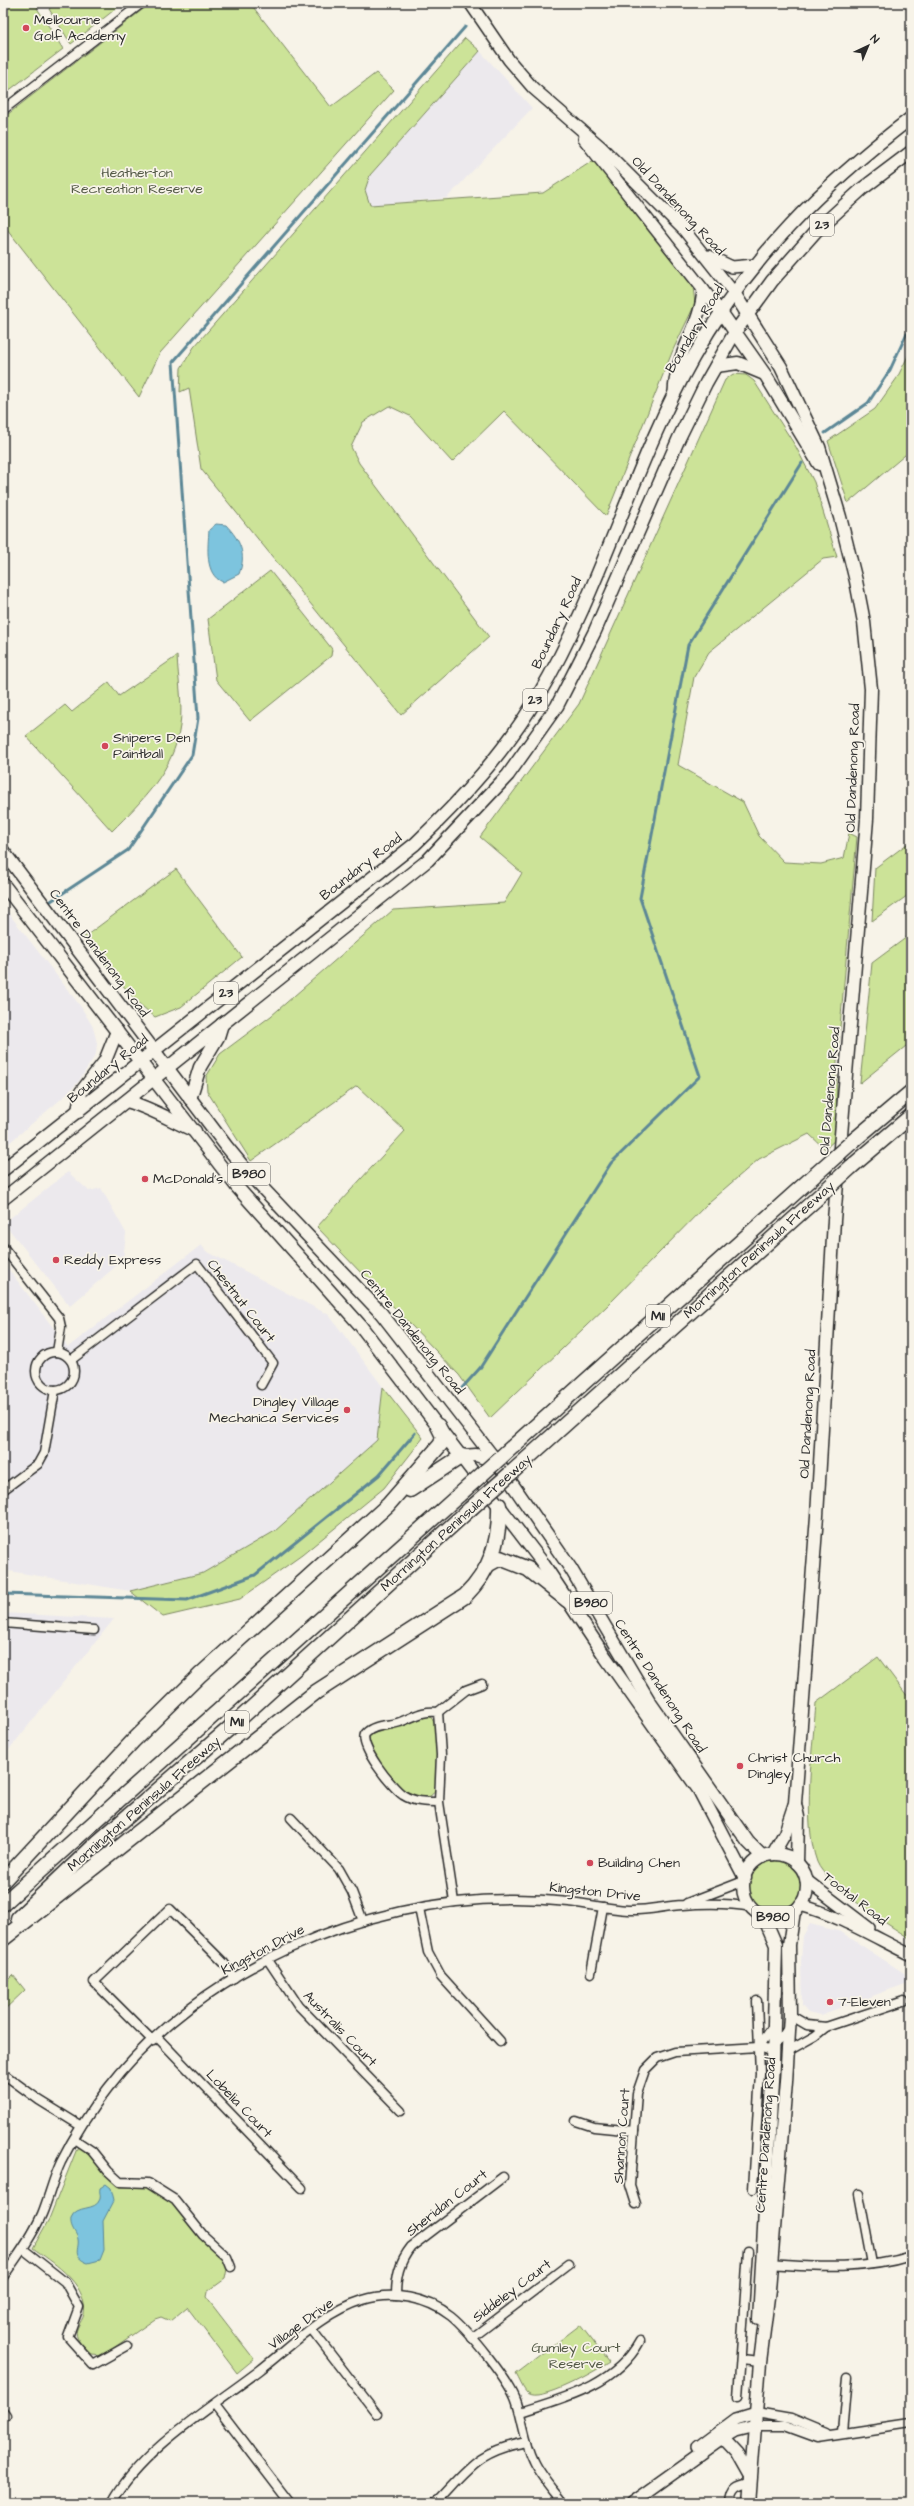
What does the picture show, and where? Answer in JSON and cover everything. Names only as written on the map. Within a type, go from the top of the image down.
[{"type":"highway","name":"Mornington Peninsula Freeway","points":[[3,1904],[816,1174],[911,1092]]},
{"type":"highway","name":"Mornington Peninsula Freeway","points":[[3,1933],[98,1842],[232,1726],[510,1473],[851,1167],[911,1116]]},
{"type":"highway","points":[[3,1881],[133,1741],[200,1675],[388,1505],[439,1447],[443,1436],[438,1426]]},
{"type":"highway","points":[[388,1505],[462,1456]]},
{"type":"highway","points":[[3,1939],[316,1692],[465,1596],[482,1577],[489,1564],[498,1533],[500,1505]]},
{"type":"highway","points":[[489,1564],[500,1558],[520,1565],[567,1600]]},
{"type":"main road","name":"Old Dandenong Road","points":[[470,3],[509,60],[533,88],[563,113],[624,170],[703,252],[749,314],[781,367],[801,405],[816,441],[849,547],[864,622],[871,688],[871,753],[834,1220],[817,1516],[795,1803],[785,1832],[768,1856]]},
{"type":"main road","name":"Old Dandenong Road","points":[[563,113],[736,332],[766,376],[829,481]]},
{"type":"main road","name":"Boundary Road","points":[[3,1170],[415,844],[457,804],[502,751],[538,696],[574,626],[674,393],[721,312],[755,265],[801,212],[825,188],[911,118]]},
{"type":"main road","name":"23","points":[[5,1196],[127,1101],[428,860],[508,775],[557,706],[564,693],[595,631],[679,438],[716,366],[736,332],[772,281],[816,231],[862,189],[911,152]]},
{"type":"main road","points":[[703,252],[732,267],[755,265]]},
{"type":"main road","points":[[674,393],[677,364],[700,309],[703,289]]},
{"type":"main road","points":[[716,366],[738,363],[754,368],[766,376]]},
{"type":"main road","name":"Centre Dandenong Road","points":[[3,851],[167,1068],[251,1176],[381,1313],[498,1461],[555,1545],[661,1719],[748,1842],[768,1856]]},
{"type":"main road","name":"Centre Dandenong Road","points":[[3,884],[261,1216],[360,1325],[500,1505],[699,1790],[744,1879]]},
{"type":"main road","points":[[176,1106],[190,1098],[200,1067],[218,1037],[222,1024]]},
{"type":"main road","points":[[78,1112],[81,1092],[105,1060],[117,1031]]},
{"type":"main road","points":[[127,1101],[148,1107],[195,1132]]},
{"type":"main road","points":[[462,1456],[476,1455],[498,1461],[500,1505]]},
{"type":"main road","name":"Old Dandenong Road","points":[[795,1803],[798,1817],[797,1863]]},
{"type":"main road","name":"B980","points":[[768,1856],[783,1855],[797,1863]]},
{"type":"main road","points":[[744,1879],[750,1867],[768,1856]]},
{"type":"main road","points":[[797,1863],[806,1880]]},
{"type":"main road","name":"B980","points":[[744,1879],[745,1895],[752,1907],[764,1915],[779,1917],[797,1908],[806,1895],[806,1880]]},
{"type":"main road","name":"Tootal Road","points":[[806,1880],[885,1942]]},
{"type":"main road","name":"Centre Dandenong Road","points":[[766,2264],[788,2051],[790,2020],[789,1945],[797,1908]]},
{"type":"main road","name":"Tootal Road","points":[[797,1908],[827,1913],[911,1956]]},
{"type":"main road","name":"Centre Dandenong Road","points":[[749,2503],[766,2264],[774,2025],[776,1945],[764,1915]]},
{"type":"main road","points":[[669,2475],[694,2450],[718,2431],[743,2415],[756,2413]]},
{"type":"main road","points":[[632,2503],[669,2475],[723,2438],[735,2431],[755,2426]]},
{"type":"main road","points":[[723,2438],[738,2454],[751,2480]]},
{"type":"street","points":[[3,110],[142,3]]},
{"type":"street","points":[[3,1247],[59,1318],[61,1327],[57,1352]]},
{"type":"street","name":"Chestnut Court","points":[[71,1360],[197,1264],[273,1363],[261,1385]]},
{"type":"street","points":[[57,1352],[71,1360],[74,1372],[73,1379],[63,1389],[54,1390],[42,1386],[36,1374],[36,1367],[44,1355],[57,1352]]},
{"type":"street","points":[[3,1490],[38,1464],[44,1453],[54,1390]]},
{"type":"street","points":[[3,1623],[94,1630]]},
{"type":"street","points":[[438,1802],[411,1799],[395,1789],[369,1754],[363,1739],[366,1733],[374,1728],[401,1722],[422,1712],[438,1712],[466,1690],[482,1684]]},
{"type":"street","points":[[438,1712],[441,1755],[438,1802],[454,1902]]},
{"type":"street","points":[[291,1818],[339,1868],[352,1892],[363,1921]]},
{"type":"street","name":"Kingston Drive","points":[[681,1905],[744,1879]]},
{"type":"street","name":"Kingston Drive","points":[[3,2277],[23,2249],[41,2215],[60,2164],[81,2126],[109,2086],[155,2039],[189,2010],[234,1978],[268,1960],[315,1938],[363,1921],[419,1908],[454,1902],[521,1899],[570,1902],[645,1911],[681,1905],[723,1904],[752,1907]]},
{"type":"street","points":[[591,1973],[603,1907]]},
{"type":"street","points":[[419,1908],[428,1952],[441,1976],[500,2041]]},
{"type":"street","name":"Lobelia Court","points":[[234,1978],[224,1963],[170,1909],[94,1982],[155,2039],[302,2188]]},
{"type":"street","name":"Australis Court","points":[[268,1960],[298,2005],[401,2111]]},
{"type":"street","name":"Centre Dandenong Road","points":[[753,2189],[760,2073],[757,2001]]},
{"type":"street","points":[[788,2051],[815,2036],[826,2027],[904,2001]]},
{"type":"street","points":[[773,2047],[783,2037],[790,2020],[808,2025],[826,2027]]},
{"type":"street","points":[[759,2047],[774,2025]]},
{"type":"street","name":"Shannon Court","points":[[636,2204],[630,2185],[639,2082],[645,2070],[657,2058],[675,2052],[759,2047],[768,2050],[773,2047]]},
{"type":"street","points":[[3,2076],[5,2075],[49,2107],[81,2126]]},
{"type":"street","points":[[576,2121],[594,2127],[634,2131]]},
{"type":"street","points":[[74,2139],[92,2151],[108,2171],[120,2182],[148,2183],[175,2200],[204,2235],[227,2257],[231,2267]]},
{"type":"street","name":"Sheridan Court","points":[[396,2296],[396,2281],[401,2262],[411,2247],[503,2177]]},
{"type":"street","points":[[859,2194],[872,2264]]},
{"type":"street","points":[[23,2249],[65,2282],[78,2307],[68,2337],[93,2365],[128,2346]]},
{"type":"street","points":[[738,2397],[748,2251]]},
{"type":"street","points":[[766,2264],[834,2268],[872,2264],[911,2256]]},
{"type":"street","name":"Siddeley Court","points":[[472,2338],[569,2264]]},
{"type":"street","name":"Village Drive","points":[[112,2503],[146,2460],[215,2405],[312,2330],[345,2307],[377,2296],[414,2298],[442,2309],[456,2320],[506,2382],[520,2412],[527,2442],[534,2462],[564,2503]]},
{"type":"street","points":[[312,2330],[377,2414]]},
{"type":"street","points":[[520,2412],[565,2398],[596,2384],[629,2360],[640,2341]]},
{"type":"street","points":[[741,2360],[760,2362]]},
{"type":"street","points":[[842,2433],[848,2377]]},
{"type":"street","points":[[215,2405],[290,2503]]},
{"type":"street","points":[[756,2413],[791,2419],[818,2432],[830,2435]]},
{"type":"street","points":[[755,2426],[785,2426],[818,2438],[842,2433],[911,2424]]},
{"type":"street","points":[[435,2503],[480,2457],[502,2446],[527,2442]]},
{"type":"street","points":[[730,2503],[732,2491],[735,2487],[751,2480]]},
{"type":"shaded area","points":[[480,51],[532,108],[447,198],[370,205],[365,190],[370,175]]},
{"type":"shaded area","points":[[3,906],[81,1007],[93,1027],[97,1043],[96,1054],[79,1081],[67,1094],[3,1148]]},
{"type":"shaded area","points":[[68,1172],[89,1191],[101,1188],[126,1233],[123,1260],[70,1306],[4,1223]]},
{"type":"shaded area","points":[[201,1245],[206,1251],[329,1315],[383,1387],[377,1440],[275,1531],[203,1573],[130,1591],[3,1570],[3,1262],[68,1347]]},
{"type":"shaded area","points":[[3,1613],[114,1619],[3,1757]]},
{"type":"shaded area","name":"7-Eleven","points":[[810,1924],[841,1932],[904,1973],[908,1983],[820,2015],[808,2012],[802,2005],[801,1961],[803,1936]]},
{"type":"green space","name":"Melbourne Golf Academy","points":[[3,3],[42,3],[37,8],[63,49],[3,95]]},
{"type":"green space","points":[[56,3],[123,3],[71,44],[49,9]]},
{"type":"green space","name":"Heatherton Recreation Reserve","points":[[151,3],[250,3],[331,107],[376,73],[394,90],[160,353],[139,397],[3,224],[3,118]]},
{"type":"green space","points":[[465,38],[480,51],[370,175],[365,190],[370,205],[543,193],[594,160],[693,287],[695,304],[673,350],[606,516],[504,411],[452,462],[410,416],[389,406],[363,422],[351,447],[359,463],[489,637],[401,715],[201,469],[189,388],[180,392],[181,368],[194,347]]},
{"type":"green space","points":[[911,350],[911,450],[848,503],[828,441],[875,409],[897,378]]},
{"type":"green space","points":[[733,374],[746,375],[754,381],[796,447],[814,482],[837,557],[823,559],[709,652],[694,677],[678,765],[743,802],[759,836],[784,862],[821,864],[844,858],[849,833],[857,837],[837,1061],[836,1139],[825,1149],[809,1134],[759,1159],[709,1202],[609,1304],[490,1418],[459,1375],[317,1227],[405,1131],[357,1086],[251,1161],[207,1091],[206,1077],[220,1054],[271,1016],[393,910],[504,903],[522,873],[480,837],[579,704],[725,380]]},
{"type":"green space","points":[[270,571],[332,649],[331,656],[250,721],[216,680],[208,619]]},
{"type":"green space","name":"Snipers Den Paintball","points":[[177,656],[181,718],[177,742],[164,771],[155,784],[112,831],[26,736],[65,705],[72,712],[109,682],[119,696]]},
{"type":"green space","points":[[911,841],[911,893],[872,921],[875,868]]},
{"type":"green space","points":[[176,869],[242,957],[181,1007],[155,1017],[137,1002],[83,938]]},
{"type":"green space","points":[[911,934],[911,1042],[860,1083],[872,963]]},
{"type":"green space","points":[[383,1387],[423,1438],[384,1488],[302,1555],[240,1599],[163,1617],[130,1591],[203,1573],[275,1531],[377,1440]]},
{"type":"green space","points":[[878,1657],[911,1701],[911,1939],[859,1904],[832,1882],[817,1862],[810,1826],[809,1805],[811,1762],[816,1703]]},
{"type":"green space","points":[[428,1715],[433,1720],[436,1728],[439,1764],[434,1792],[424,1799],[403,1792],[398,1788],[382,1768],[367,1739],[371,1733]]},
{"type":"green space","points":[[770,1860],[780,1860],[790,1864],[797,1871],[801,1881],[801,1891],[797,1901],[790,1908],[780,1912],[770,1912],[760,1908],[753,1901],[749,1891],[749,1881],[753,1871],[760,1864]]},
{"type":"green space","points":[[13,1975],[25,1990],[3,2011],[3,1985]]},
{"type":"green space","points":[[78,2146],[84,2150],[109,2178],[121,2187],[146,2186],[172,2203],[192,2229],[224,2260],[227,2269],[225,2279],[207,2292],[206,2297],[254,2359],[237,2373],[187,2307],[170,2321],[161,2317],[155,2319],[102,2356],[92,2355],[82,2346],[76,2333],[83,2318],[84,2304],[77,2287],[64,2272],[33,2248],[49,2219]]},
{"type":"green space","name":"Gumley Court Reserve","points":[[580,2325],[609,2362],[568,2385],[555,2390],[543,2394],[533,2395],[527,2393],[516,2374]]},
{"type":"water","points":[[216,524],[226,525],[235,536],[241,548],[242,554],[239,574],[223,582],[213,573],[208,559],[209,530]]},
{"type":"water","points":[[106,2184],[111,2188],[114,2200],[103,2221],[104,2250],[100,2260],[88,2263],[82,2260],[77,2254],[78,2240],[72,2226],[71,2218],[77,2211],[98,2203],[100,2199],[100,2188]]},
{"type":"waterway","points":[[51,901],[128,850],[192,755],[198,718],[173,362],[465,27]]},
{"type":"waterway","points":[[825,433],[868,403],[890,370],[906,335],[911,330]]},
{"type":"waterway","points":[[462,1388],[480,1368],[611,1163],[700,1076],[640,898],[688,645],[802,463]]},
{"type":"waterway","points":[[3,1594],[187,1600],[255,1575],[379,1475],[415,1433]]},
{"type":"place","name":"Melbourne Golf Academy","points":[[26,28]]},
{"type":"place","name":"Snipers Den Paintball","points":[[105,746]]},
{"type":"place","name":"McDonald's","points":[[145,1179]]},
{"type":"place","name":"Reddy Express","points":[[56,1260]]},
{"type":"place","name":"Dingley Village Mechanica Services","points":[[347,1410]]},
{"type":"place","name":"Christ Church Dingley","points":[[740,1766]]},
{"type":"place","name":"Building Chen","points":[[590,1863]]},
{"type":"place","name":"7-Eleven","points":[[830,2002]]}]
